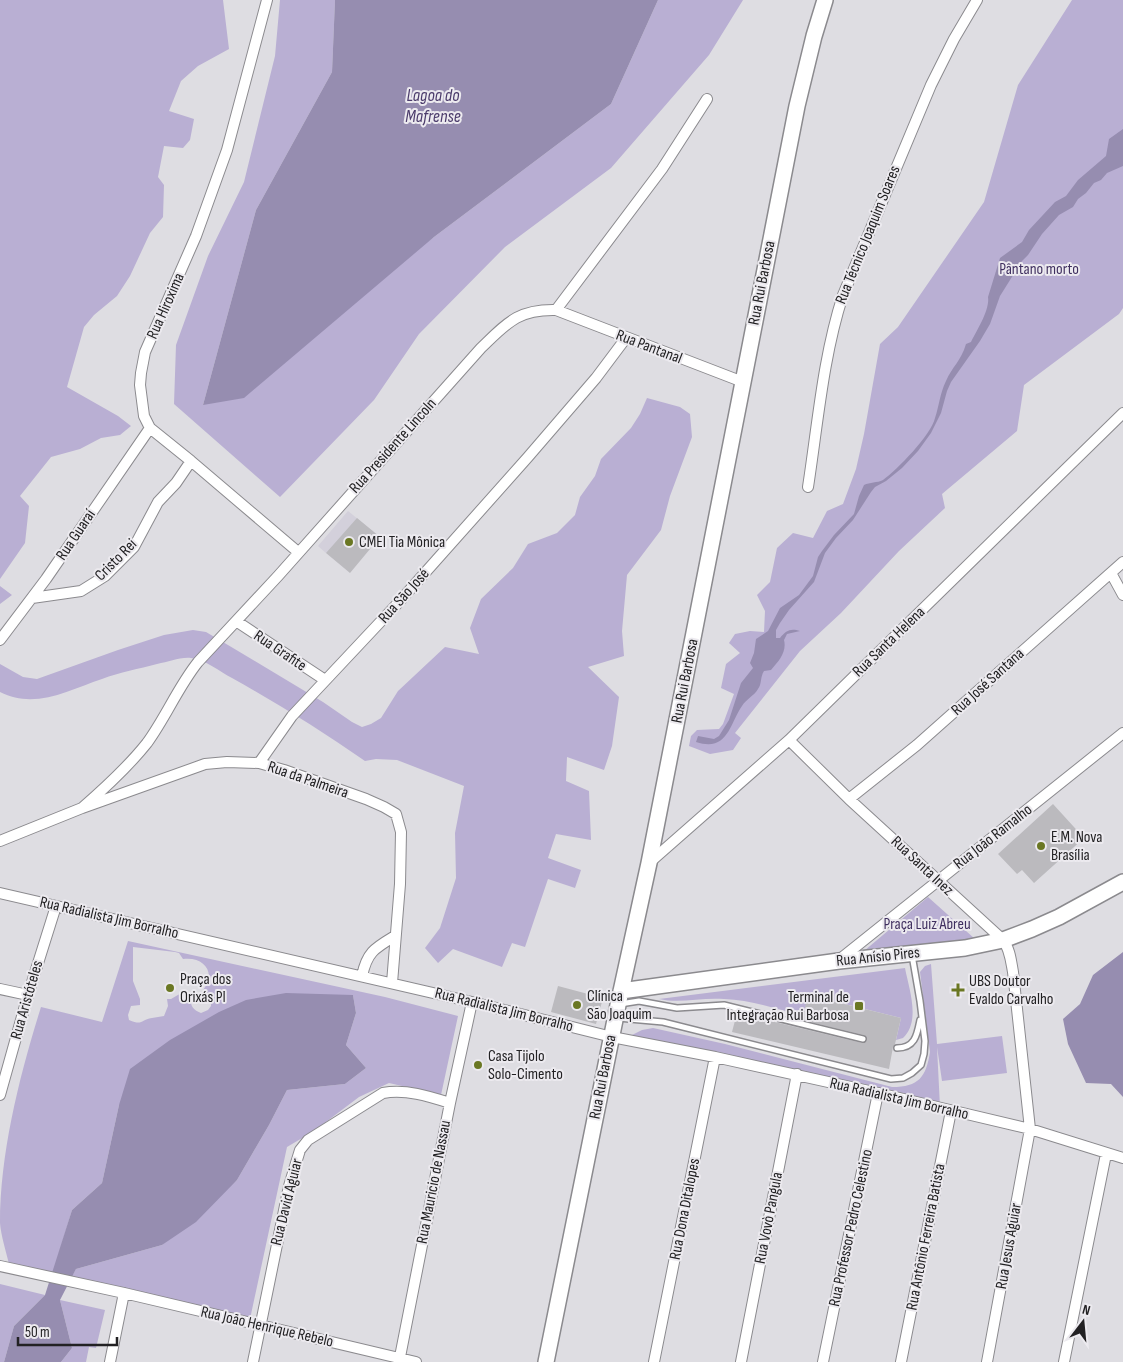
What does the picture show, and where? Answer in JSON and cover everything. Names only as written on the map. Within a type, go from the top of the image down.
[{"type":"street","name":"Rua Hiroxima","points":[[150,428],[144,416],[141,400],[141,373],[145,352],[196,236],[227,150],[267,0]]},
{"type":"street","name":"Rua Rui Barbosa","points":[[546,1362],[618,1005],[649,863],[796,106],[825,0]]},
{"type":"street","name":"Rua Técnico Joaquim Soares","points":[[808,487],[823,380],[835,318],[842,295],[930,85],[977,0]]},
{"type":"street","points":[[556,310],[662,169],[707,99]]},
{"type":"street","name":"Rua Presidente Lincoln","points":[[82,808],[148,742],[186,677],[198,662],[278,576],[481,348],[517,316],[541,310],[556,310]]},
{"type":"street","name":"Rua Pantanal","points":[[556,310],[743,382]]},
{"type":"street","name":"Rua São José","points":[[259,764],[292,716],[399,602],[528,457],[596,378],[626,338]]},
{"type":"street","name":"Rua Santa Helena","points":[[649,863],[789,740],[1123,413]]},
{"type":"street","points":[[150,428],[192,461],[298,552]]},
{"type":"street","name":"Rua Guaraí","points":[[0,640],[32,598],[150,428]]},
{"type":"street","name":"Cristo Rei","points":[[32,598],[81,591],[105,576],[134,547],[158,502],[176,483],[192,461]]},
{"type":"street","name":"Rua José Santana","points":[[849,798],[917,745],[1123,562]]},
{"type":"street","points":[[1111,573],[1123,595]]},
{"type":"street","name":"Rua Grafite","points":[[236,621],[325,680]]},
{"type":"street","name":"Rua João Ramalho","points":[[839,961],[1123,733]]},
{"type":"street","name":"Rua Santa Inez","points":[[789,740],[1003,940],[1013,972],[1030,1129]]},
{"type":"street","name":"Rua da Palmeira","points":[[0,841],[82,808],[205,764],[227,762],[259,764],[284,770],[366,799],[396,814],[401,832],[402,851],[392,983]]},
{"type":"street","name":"Rua Anísio Pires","points":[[618,1005],[646,987],[839,961],[965,948],[1003,940],[1032,930],[1059,917],[1123,882]]},
{"type":"street","name":"Rua Radialista Jim Borralho","points":[[0,893],[392,983],[612,1037],[798,1074],[1030,1129],[1123,1158]]},
{"type":"street","name":"Rua Aristóteles","points":[[0,1095],[28,995],[56,906]]},
{"type":"street","points":[[362,976],[365,961],[371,952],[380,944],[396,936]]},
{"type":"street","points":[[0,989],[28,995]]},
{"type":"street","name":"Rua Mauricio de Nassau","points":[[400,1360],[450,1103],[472,1002]]},
{"type":"street","name":"Rua Dona Ditalopes","points":[[654,1362],[715,1057]]},
{"type":"street","name":"Rua Vovò Pangula","points":[[740,1362],[798,1074]]},
{"type":"street","name":"Rua David Aguiar","points":[[253,1362],[289,1186],[300,1150],[308,1140],[383,1092],[411,1092],[450,1103]]},
{"type":"street","name":"Rua Professor Pedro Celestino","points":[[823,1362],[878,1093]]},
{"type":"street","name":"Rua Antônio Ferreira Batista","points":[[902,1362],[951,1111]]},
{"type":"street","name":"Rua Jesus Aguiar","points":[[987,1362],[1030,1129]]},
{"type":"street","points":[[1064,1362],[1106,1154]]},
{"type":"street","name":"Rua João Henrique Rebelo","points":[[0,1266],[124,1293],[400,1360],[416,1362]]},
{"type":"street","points":[[110,1362],[124,1293]]},
{"type":"lane","points":[[618,1005],[663,1022],[891,1080],[903,1078],[921,1065],[925,1041],[912,953]]},
{"type":"lane","points":[[640,1001],[646,987]]},
{"type":"lane","points":[[618,1005],[640,1001],[677,1008],[724,1005],[863,1039]]},
{"type":"lane","points":[[897,1048],[905,1048],[912,1043],[921,1017]]},
{"type":"shaded area","name":"CMEI Tia Mônica","points":[[348,511],[380,537],[326,553],[318,546]]},
{"type":"green space","points":[[0,0],[223,0],[229,49],[198,66],[181,81],[169,111],[194,119],[190,140],[183,148],[164,146],[158,177],[164,185],[163,217],[150,233],[130,276],[117,296],[94,315],[84,327],[67,387],[118,416],[131,426],[120,435],[101,438],[80,449],[51,457],[20,496],[29,506],[25,543],[0,579]]},
{"type":"green space","points":[[280,0],[335,0],[332,72],[256,210],[203,405],[434,237],[611,104],[658,0],[743,0],[709,55],[611,168],[505,247],[419,334],[374,400],[280,497],[174,404],[176,345],[208,256],[244,182],[275,56]]},
{"type":"green space","name":"Pântano morto","points":[[1072,0],[1123,0],[1123,308],[1119,314],[1024,385],[1017,431],[942,494],[945,508],[899,551],[841,613],[800,651],[735,733],[741,738],[733,750],[710,754],[689,746],[691,736],[697,730],[719,729],[723,724],[734,694],[721,688],[726,664],[740,653],[729,643],[735,634],[750,631],[764,632],[765,611],[757,595],[770,582],[777,548],[793,533],[813,538],[827,511],[843,504],[856,469],[880,344],[898,327],[984,202],[1018,85]]},
{"type":"green space","points":[[647,398],[680,407],[690,414],[692,437],[670,496],[661,530],[627,575],[622,631],[624,656],[588,667],[619,697],[612,746],[604,770],[567,757],[566,781],[589,791],[591,840],[556,834],[548,858],[581,870],[575,888],[548,879],[525,947],[512,943],[502,967],[453,949],[438,963],[425,948],[440,928],[456,878],[455,833],[464,786],[397,760],[376,759],[365,761],[283,708],[212,666],[196,659],[178,659],[123,672],[64,693],[39,699],[13,697],[0,692],[0,664],[23,677],[37,679],[164,635],[193,630],[206,632],[323,702],[352,722],[362,727],[371,724],[381,718],[398,691],[445,647],[479,654],[470,628],[481,599],[513,568],[528,544],[557,533],[575,515],[580,497],[595,476],[601,459],[631,428]]},
{"type":"green space","points":[[0,586],[12,595],[0,604]]},
{"type":"green space","name":"Praça Luiz Abreu","points":[[928,897],[975,939],[866,953],[864,951]]},
{"type":"green space","points":[[128,941],[385,997],[458,1016],[441,1095],[389,1083],[359,1097],[314,1131],[287,1147],[250,1319],[71,1278],[76,1269],[162,1245],[237,1180],[287,1090],[345,1084],[366,1068],[346,1045],[356,1013],[353,995],[325,995],[119,1105],[102,1183],[72,1210],[53,1273],[9,1264],[0,1223],[3,1169],[19,1086],[41,1007],[102,1022]],"holes":[[[133,947],[179,953],[183,959],[197,960],[206,967],[209,978],[203,990],[211,996],[211,1006],[208,1010],[201,1013],[192,1006],[191,994],[183,992],[171,999],[167,999],[168,1006],[164,1016],[139,1023],[129,1020],[128,1015],[131,1006],[140,1005],[140,999],[133,981]]]},
{"type":"green space","points":[[931,964],[937,1044],[1002,1036],[1007,1073],[942,1081],[937,1047],[940,1107],[626,1038],[642,1030],[653,1028],[725,1044],[892,1087],[901,1087],[915,1083],[920,1079],[928,1061],[930,1052],[920,972],[925,966]]},
{"type":"green space","points":[[905,968],[913,1014],[908,1031],[903,1038],[896,1040],[901,1018],[809,995],[803,1016],[744,1001],[716,999],[675,1001],[659,999]]},
{"type":"green space","points":[[0,1284],[45,1295],[14,1326],[4,1362],[0,1362]]},
{"type":"green space","points":[[60,1300],[105,1310],[96,1348],[89,1347],[86,1362],[61,1362],[72,1348]]},
{"type":"water","name":"Lagoa do Mafrense","points":[[335,0],[658,0],[611,104],[434,237],[244,398],[203,405],[256,210],[332,72]]},
{"type":"water","points":[[1123,129],[1123,166],[1107,173],[1078,199],[1073,207],[1059,215],[1022,261],[1000,296],[990,324],[951,382],[941,413],[931,433],[902,468],[875,487],[853,520],[836,538],[825,553],[814,582],[780,623],[776,630],[776,638],[780,638],[789,630],[800,631],[787,634],[784,640],[782,656],[771,670],[764,671],[759,687],[744,704],[726,735],[715,743],[696,742],[698,736],[714,739],[719,736],[729,720],[741,683],[753,668],[750,663],[756,639],[768,631],[780,608],[799,595],[813,576],[818,557],[834,535],[854,514],[864,485],[883,480],[913,452],[927,433],[935,418],[942,390],[948,376],[962,355],[966,344],[971,342],[980,326],[987,308],[988,297],[1000,258],[1022,242],[1029,230],[1055,202],[1066,196],[1078,180],[1106,156],[1109,139]]},
{"type":"water","points":[[1123,952],[1123,1097],[1111,1084],[1086,1083],[1068,1044],[1063,1019],[1080,1004],[1093,975]]},
{"type":"water","points":[[286,993],[353,995],[356,1013],[346,1045],[366,1068],[345,1084],[287,1090],[237,1180],[196,1222],[162,1245],[76,1269],[60,1300],[72,1348],[61,1362],[4,1362],[14,1326],[45,1295],[72,1210],[102,1183],[119,1105],[130,1069],[170,1040],[219,1012],[246,1000]]},
{"type":"building","name":"CMEI Tia Mônica","points":[[357,518],[380,537],[350,573],[326,553]]},
{"type":"building","name":"E.M. Nova Brasília","points":[[1053,804],[1084,838],[1034,883],[1022,870],[1017,874],[998,854]]},
{"type":"building","name":"Clínica São Joaquim","points":[[558,986],[603,998],[596,1024],[551,1012]]},
{"type":"building","points":[[808,995],[901,1018],[889,1069],[732,1032],[737,1013],[862,1043],[866,1042],[867,1037],[864,1035],[802,1020]]},
{"type":"place","name":"CMEI Tia Mônica","points":[[349,542]]},
{"type":"place","name":"E.M. Nova Brasília","points":[[1041,846]]},
{"type":"place","name":"Praça dos Orixás PI","points":[[170,988]]},
{"type":"place","name":"UBS Doutor Evaldo Carvalho","points":[[958,990]]},
{"type":"place","name":"Clínica São Joaquim","points":[[577,1005]]},
{"type":"place","name":"Terminal de Integração Rui Barbosa","points":[[859,1006]]},
{"type":"place","name":"Casa Tijolo Solo-Cimento","points":[[478,1065]]}]
